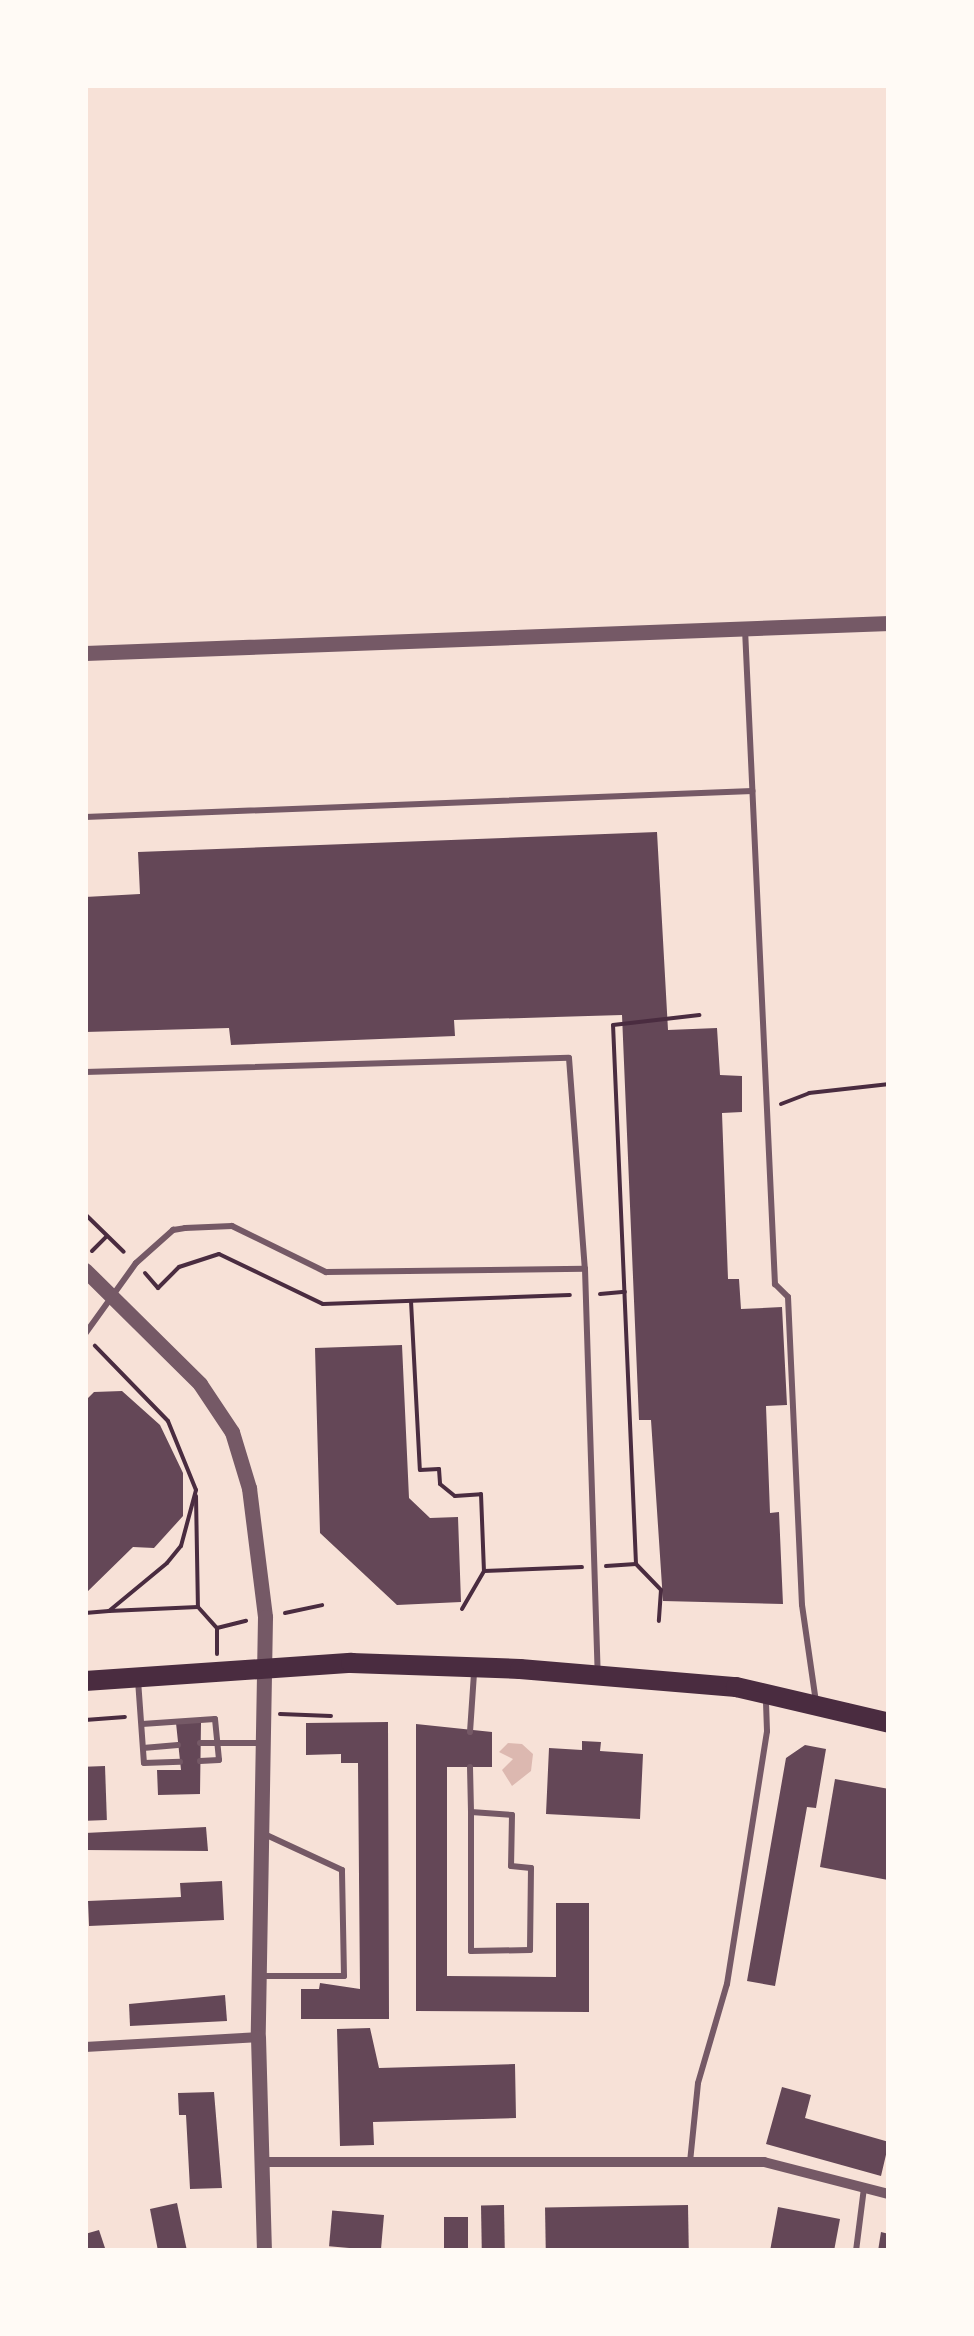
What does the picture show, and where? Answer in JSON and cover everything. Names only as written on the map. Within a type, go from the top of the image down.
[{"type":"highway","points":[[85,1681],[217,1675],[264,1668],[474,1667],[766,1692],[889,1723]]},
{"type":"street","points":[[85,653],[889,623]]},
{"type":"street","points":[[85,1270],[200,1384],[232,1432],[252,1507],[264,1668],[258,2037],[264,2251]]},
{"type":"street","points":[[85,2047],[258,2037]]},
{"type":"street","points":[[261,2162],[764,2162],[889,2194]]},
{"type":"lane","points":[[745,629],[775,1284],[788,1297],[802,1605],[816,1704]]},
{"type":"lane","points":[[85,817],[752,791]]},
{"type":"lane","points":[[85,1072],[569,1058],[585,1269],[598,1675]]},
{"type":"lane","points":[[85,1335],[109,1294],[173,1230],[210,1225],[232,1226],[326,1272],[585,1269]]},
{"type":"lane","points":[[470,1732],[474,1667]]},
{"type":"lane","points":[[138,1678],[144,1763],[180,1762]]},
{"type":"lane","points":[[690,2163],[698,2083],[730,1965],[767,1731],[766,1692]]},
{"type":"lane","points":[[142,1724],[215,1719],[219,1760],[200,1761]]},
{"type":"lane","points":[[200,1743],[263,1744]]},
{"type":"lane","points":[[143,1748],[178,1745]]},
{"type":"lane","points":[[470,1767],[471,1951],[530,1950],[530,1868],[511,1866],[512,1815],[472,1812]]},
{"type":"lane","points":[[260,1976],[344,1976],[342,1870],[262,1832]]},
{"type":"lane","points":[[856,2251],[864,2188]]},
{"type":"path","points":[[660,1621],[661,1590],[636,1564],[613,1025],[698,1015]]},
{"type":"path","points":[[764,1104],[889,1084]]},
{"type":"path","points":[[85,1258],[107,1236]]},
{"type":"path","points":[[411,1300],[420,1470],[439,1469],[440,1484],[454,1496],[481,1494],[484,1572],[462,1609]]},
{"type":"path","points":[[85,1335],[168,1421],[196,1490],[198,1607],[217,1628],[217,1675]]},
{"type":"path","points":[[109,1612],[181,1546],[196,1490]]},
{"type":"path","points":[[484,1572],[636,1564]]},
{"type":"path","points":[[85,1613],[198,1607]]},
{"type":"shaded area","points":[[508,1743],[522,1744],[533,1754],[531,1771],[512,1786],[502,1770],[513,1759],[499,1752]]},
{"type":"building","points":[[657,832],[668,1030],[717,1028],[720,1075],[742,1076],[742,1112],[722,1113],[728,1279],[739,1279],[741,1309],[782,1307],[787,1405],[766,1406],[770,1513],[779,1512],[783,1604],[663,1601],[651,1420],[639,1420],[622,1015],[454,1020],[455,1036],[231,1045],[229,1028],[85,1032],[85,897],[140,894],[138,852]]},
{"type":"building","points":[[402,1345],[409,1498],[430,1518],[458,1517],[461,1602],[397,1605],[320,1533],[315,1348]]},
{"type":"building","points":[[122,1391],[160,1425],[183,1473],[183,1516],[154,1548],[133,1547],[85,1594],[85,1401],[94,1392]]},
{"type":"building","points":[[388,1722],[389,2019],[301,2019],[301,1989],[319,1989],[320,1983],[360,1989],[358,1763],[341,1763],[341,1754],[306,1755],[306,1723]]},
{"type":"building","points":[[176,1723],[201,1723],[200,1794],[158,1795],[157,1770],[181,1770]]},
{"type":"building","points":[[416,1724],[492,1732],[492,1767],[447,1767],[447,1976],[556,1977],[556,1903],[589,1903],[589,2012],[416,2011]]},
{"type":"building","points":[[582,1741],[601,1742],[600,1751],[643,1754],[640,1819],[546,1814],[549,1748],[582,1750]]},
{"type":"building","points":[[805,1745],[826,1749],[816,1808],[807,1807],[775,1986],[747,1981],[786,1758]]},
{"type":"building","points":[[105,1766],[107,1820],[87,1821],[85,1767]]},
{"type":"building","points":[[835,1779],[889,1789],[888,1880],[820,1867]]},
{"type":"building","points":[[206,1827],[208,1851],[85,1850],[85,1833]]},
{"type":"building","points":[[222,1881],[224,1920],[89,1926],[88,1901],[181,1897],[180,1883]]},
{"type":"building","points":[[225,1995],[227,2021],[130,2026],[129,2004]]},
{"type":"building","points":[[370,2028],[379,2068],[515,2064],[516,2118],[373,2122],[374,2145],[340,2146],[337,2029]]},
{"type":"building","points":[[782,2087],[811,2095],[805,2118],[889,2142],[881,2176],[766,2144]]},
{"type":"building","points":[[214,2092],[222,2188],[190,2189],[186,2115],[179,2115],[178,2093]]},
{"type":"building","points":[[177,2203],[187,2251],[158,2251],[150,2209]]},
{"type":"building","points":[[481,2205],[504,2205],[505,2251],[482,2251]]},
{"type":"building","points":[[688,2205],[689,2251],[546,2251],[545,2207]]},
{"type":"building","points":[[778,2207],[840,2219],[834,2251],[770,2251]]},
{"type":"building","points":[[332,2210],[384,2215],[381,2251],[329,2246]]},
{"type":"building","points":[[444,2217],[468,2217],[468,2251],[444,2251]]},
{"type":"building","points":[[99,2230],[106,2251],[85,2251],[85,2234]]},
{"type":"building","points":[[881,2232],[889,2234],[889,2251],[878,2251]]}]
